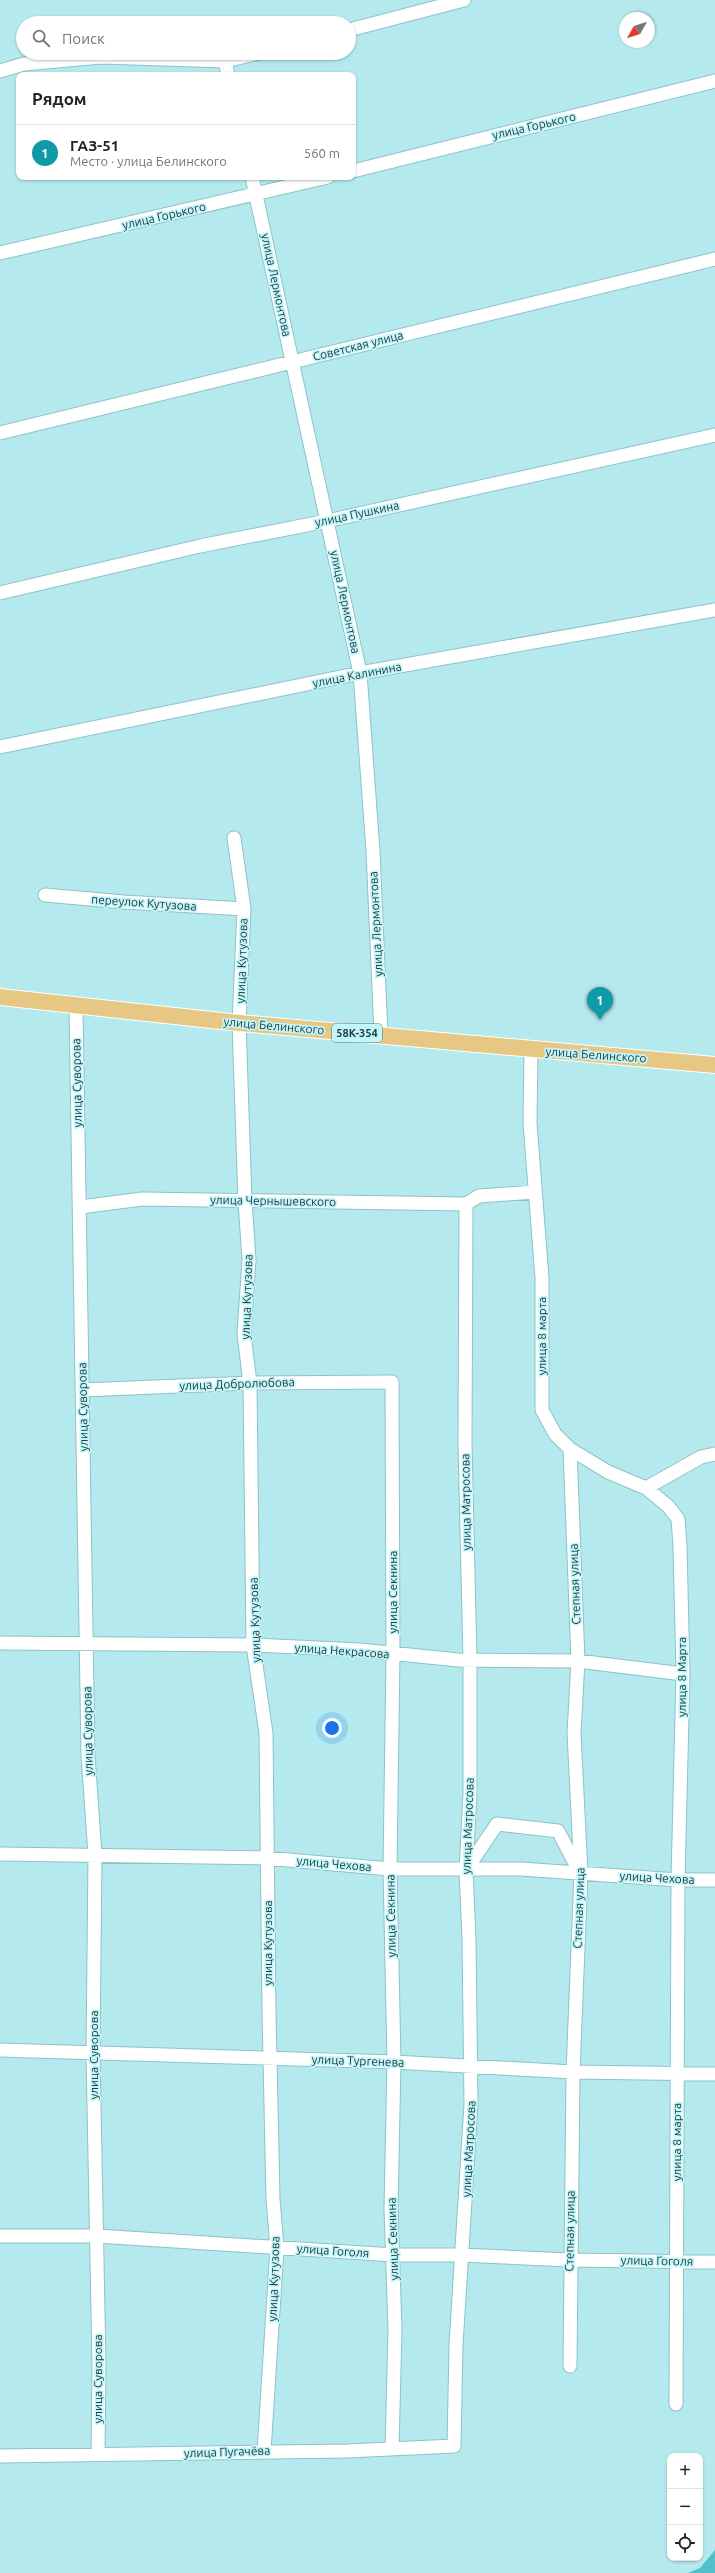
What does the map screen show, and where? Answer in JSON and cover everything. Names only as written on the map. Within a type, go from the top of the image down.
[{"type":"main road","name":"улица Белинского","points":[[0,997],[76,1007],[239,1023],[531,1050],[715,1065]]},
{"type":"street","points":[[356,28],[464,0]]},
{"type":"street","points":[[0,70],[24,64],[68,60]]},
{"type":"street","points":[[194,60],[229,60]]},
{"type":"street","points":[[225,61],[227,72]]},
{"type":"street","name":"улица Горького","points":[[356,170],[715,81]]},
{"type":"street","name":"улица Лермонтова","points":[[253,180],[360,673],[372,851],[381,1035]]},
{"type":"street","name":"улица Горького","points":[[0,253],[316,180]]},
{"type":"street","name":"Советская улица","points":[[0,433],[715,259]]},
{"type":"street","name":"улица Пушкина","points":[[0,593],[200,546],[327,521],[715,435]]},
{"type":"street","name":"улица Калинина","points":[[0,747],[360,673],[715,610]]},
{"type":"street","name":"улица Кутузова","points":[[234,838],[244,909],[239,1023],[244,1201],[249,1260],[244,1334],[250,1383],[254,1646],[266,1734],[266,1858],[273,2200],[276,2248],[264,2451]]},
{"type":"street","name":"переулок Кутузова","points":[[45,895],[124,902],[244,909]]},
{"type":"street","name":"улица Суворова","points":[[76,1007],[88,1756],[95,1855],[93,2054],[97,2236],[98,2455]]},
{"type":"street","name":"улица 8 марта","points":[[531,1050],[530,1123],[542,1278],[542,1410],[555,1434],[570,1450],[608,1472],[646,1488]]},
{"type":"street","points":[[466,1204],[479,1196],[535,1192]]},
{"type":"street","name":"улица Чернышевского","points":[[80,1207],[142,1199],[466,1204]]},
{"type":"street","name":"улица Матросова","points":[[454,2446],[456,2345],[466,2216],[471,2067],[469,1938],[466,1870],[470,1794],[470,1660],[465,1443],[466,1204]]},
{"type":"street","name":"улица Добролюбова","points":[[83,1390],[250,1383],[392,1382]]},
{"type":"street","name":"улица Секнина","points":[[392,1382],[393,1655],[390,1869],[394,2062],[391,2209],[394,2255],[392,2449]]},
{"type":"street","name":"Степная улица","points":[[570,1450],[578,1662],[574,1733],[580,1874],[572,2072],[569,2260],[570,2366]]},
{"type":"street","points":[[646,1488],[701,1457],[715,1454]]},
{"type":"street","name":"улица 8 Марта","points":[[646,1488],[668,1506],[678,1519],[683,1674],[678,1880]]},
{"type":"street","name":"улица Некрасова","points":[[0,1643],[254,1646],[360,1650],[393,1655],[470,1660],[578,1662],[683,1674]]},
{"type":"street","points":[[466,1870],[497,1824],[558,1832],[580,1874]]},
{"type":"street","name":"улица Чехова","points":[[0,1854],[266,1858],[390,1869],[521,1869],[678,1880],[715,1880]]},
{"type":"street","name":"улица 8 марта","points":[[676,2404],[678,1880]]},
{"type":"street","name":"улица Тургенева","points":[[0,2050],[394,2062],[572,2072],[715,2074]]},
{"type":"street","name":"улица Гоголя","points":[[0,2236],[97,2236],[394,2255],[462,2255],[569,2260],[715,2262]]},
{"type":"street","name":"улица Пугачёва","points":[[0,2456],[392,2449],[454,2446]]},
{"type":"shaded area","points":[[715,2550],[715,2573],[688,2573],[700,2568]]},
{"type":"place","name":"ГАЗ-51","points":[[600,1020]]}]
